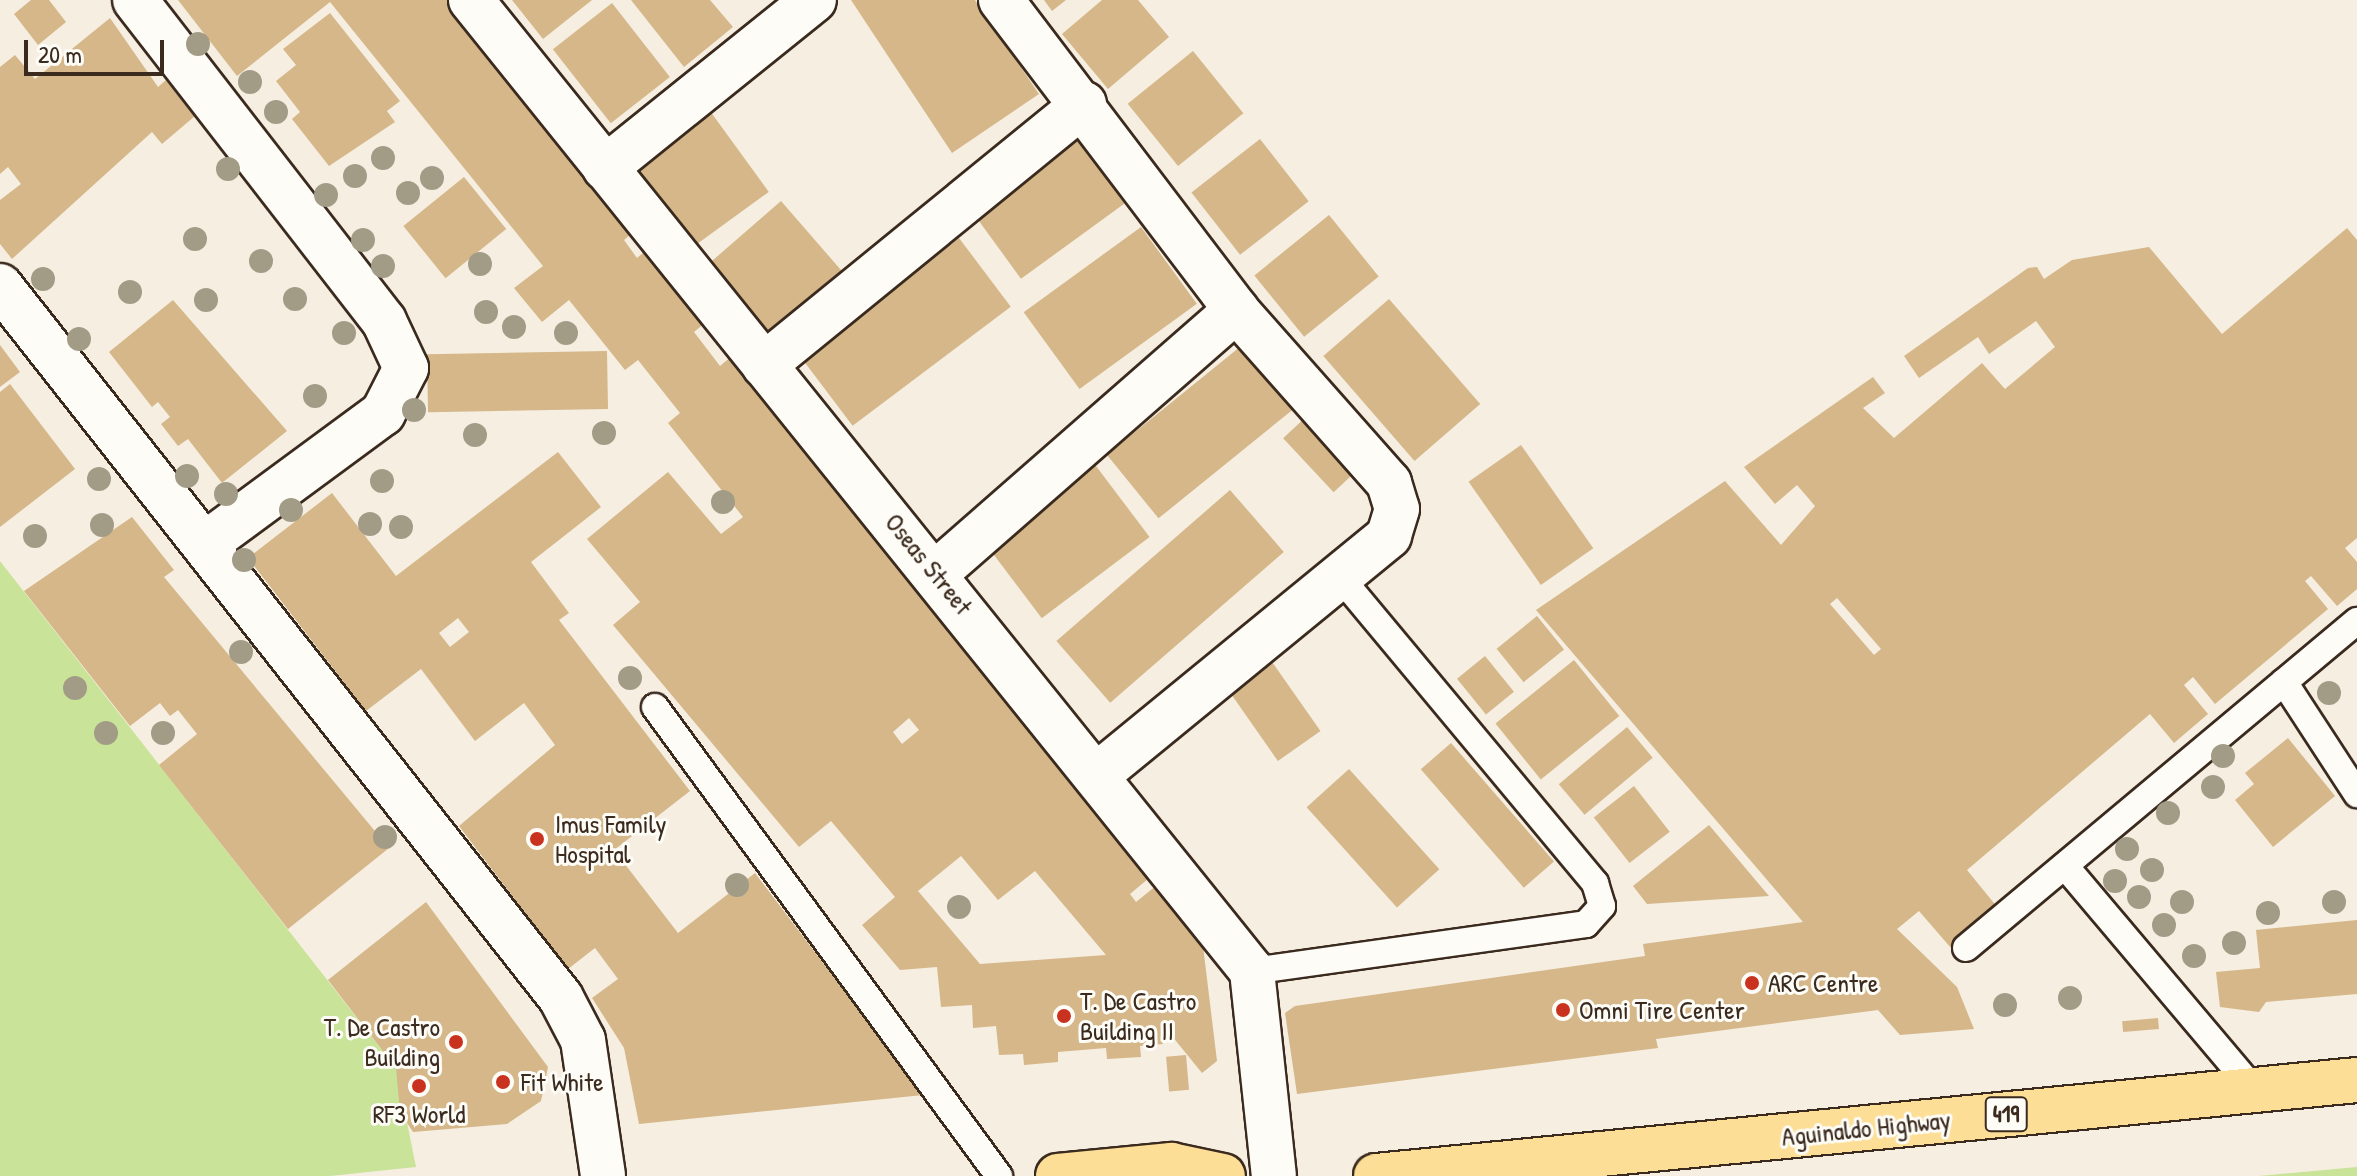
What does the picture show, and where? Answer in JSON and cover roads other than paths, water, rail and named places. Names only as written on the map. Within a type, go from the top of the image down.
[{"type":"highway","name":"Aguinaldo Highway","points":[[1376,1176],[2357,1080]]},
{"type":"highway","points":[[1058,1176],[1171,1165],[1223,1176]]},
{"type":"street","points":[[135,0],[384,321],[406,368],[383,413],[204,545]]},
{"type":"street","name":"Oseas Street","points":[[471,0],[764,365],[937,572],[1252,971]]},
{"type":"street","points":[[605,168],[814,0]]},
{"type":"street","points":[[1001,0],[1084,104],[1236,310],[1396,495],[1389,536],[1097,775]]},
{"type":"street","points":[[764,365],[1084,104]]},
{"type":"street","points":[[0,286],[561,998],[583,1040],[603,1176]]},
{"type":"street","points":[[937,572],[1236,310]]},
{"type":"street","points":[[1252,971],[1274,1176]]},
{"type":"lane","points":[[1252,971],[1586,924],[1602,906],[1595,883],[1340,577]]},
{"type":"lane","points":[[1966,948],[2357,621]]},
{"type":"lane","points":[[2284,682],[2357,794]]},
{"type":"lane","points":[[655,707],[999,1176]]},
{"type":"lane","points":[[2065,866],[2254,1090]]},
{"type":"place","name":"Imus Family Hospital","points":[[537,839]]},
{"type":"place","name":"ARC Centre","points":[[1752,983]]},
{"type":"place","name":"Omni Tire Center","points":[[1563,1010]]},
{"type":"place","name":"T. De Castro Building II","points":[[1064,1016]]},
{"type":"place","name":"T. De Castro Building","points":[[456,1042]]},
{"type":"place","name":"Fit White","points":[[503,1082]]},
{"type":"place","name":"RF3 World","points":[[419,1086]]}]
